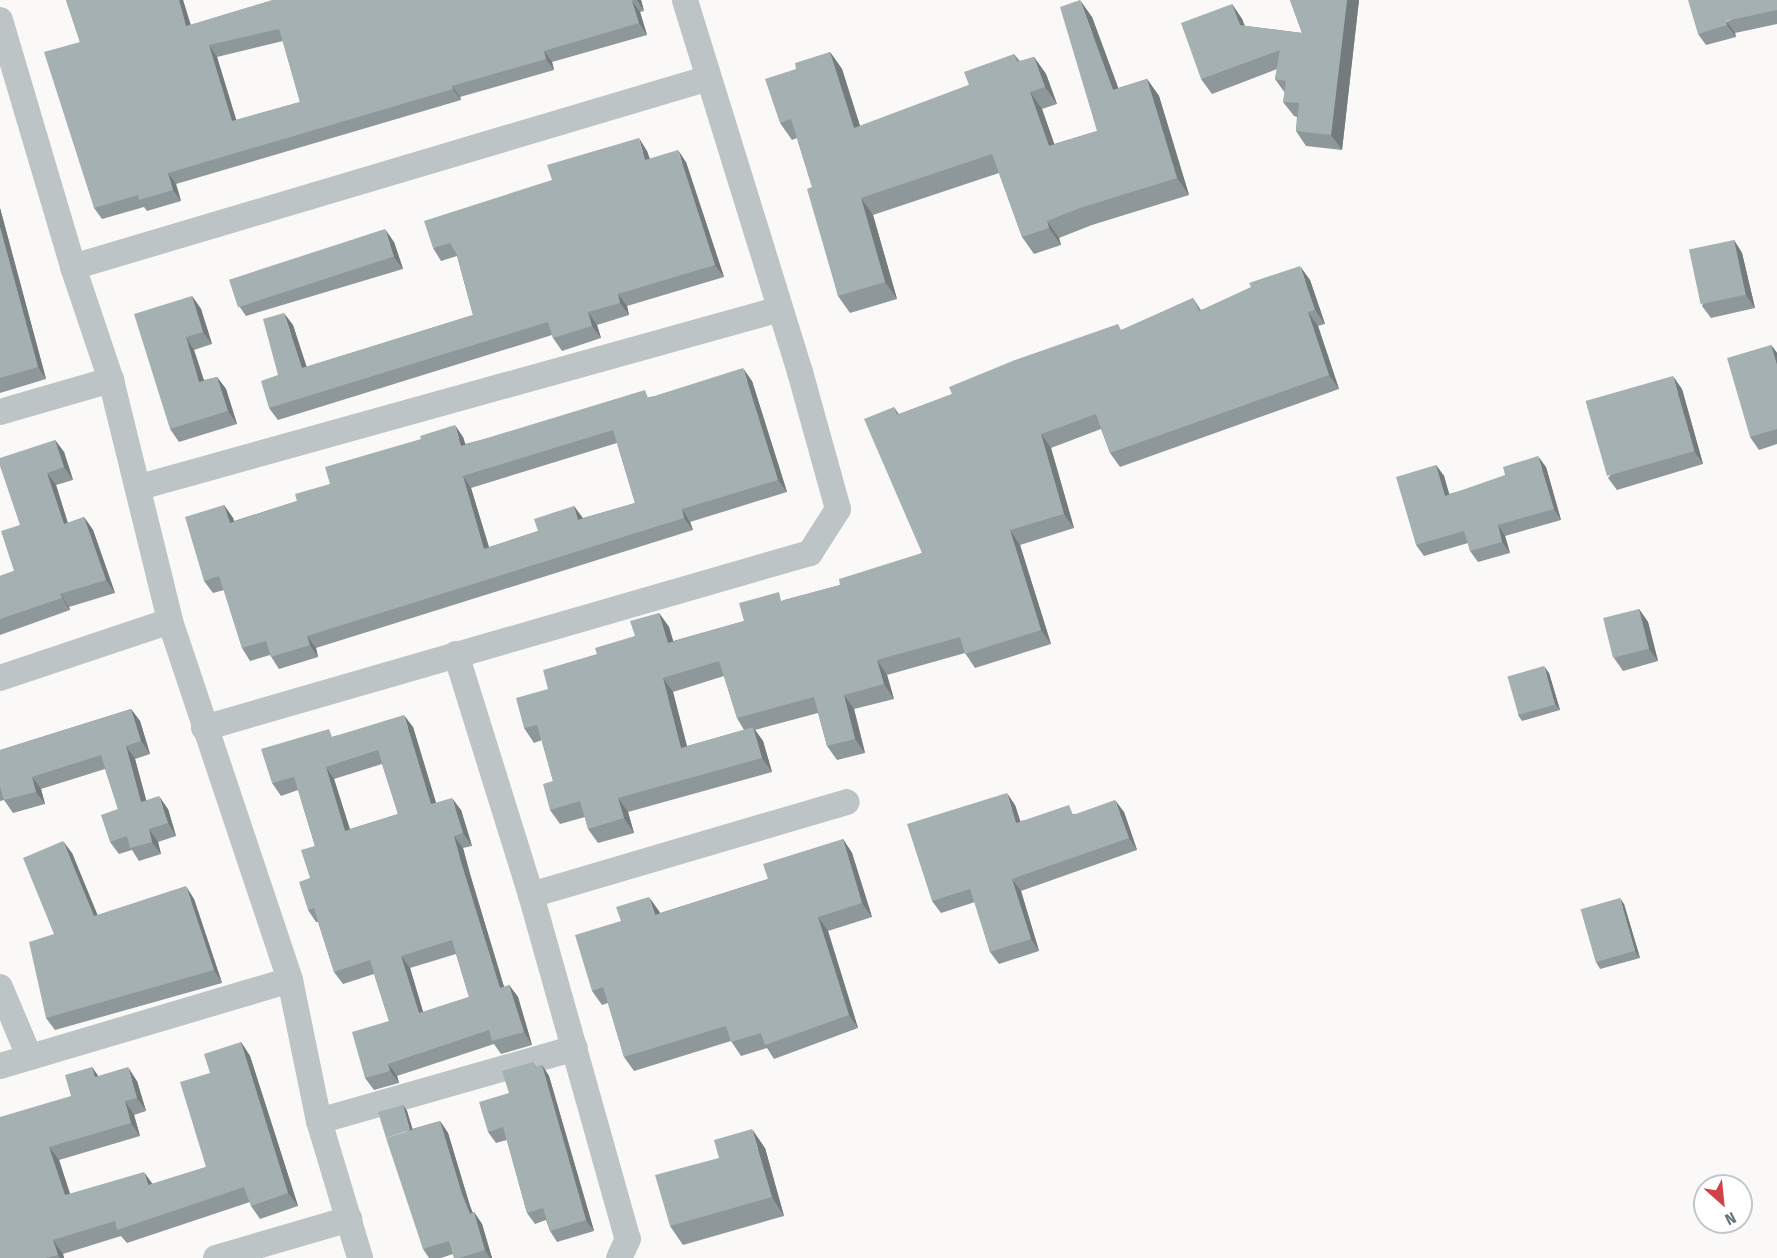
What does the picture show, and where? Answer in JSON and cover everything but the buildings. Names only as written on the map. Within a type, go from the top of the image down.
[{"type":"street","points":[[204,728],[810,553],[838,509],[780,309],[685,0]]},
{"type":"street","points":[[0,23],[73,267],[111,380],[140,487],[170,621],[290,980],[319,1121],[360,1258]]},
{"type":"street","points":[[73,267],[709,78]]},
{"type":"street","points":[[140,487],[780,309]]},
{"type":"street","points":[[0,412],[111,380]]},
{"type":"street","points":[[0,678],[170,621]]},
{"type":"street","points":[[456,654],[531,895],[628,1239],[619,1258]]},
{"type":"street","points":[[531,895],[847,802]]},
{"type":"street","points":[[0,1066],[290,980]]},
{"type":"street","points":[[0,987],[29,1056]]},
{"type":"street","points":[[319,1121],[575,1048]]},
{"type":"street","points":[[216,1258],[349,1219]]}]
